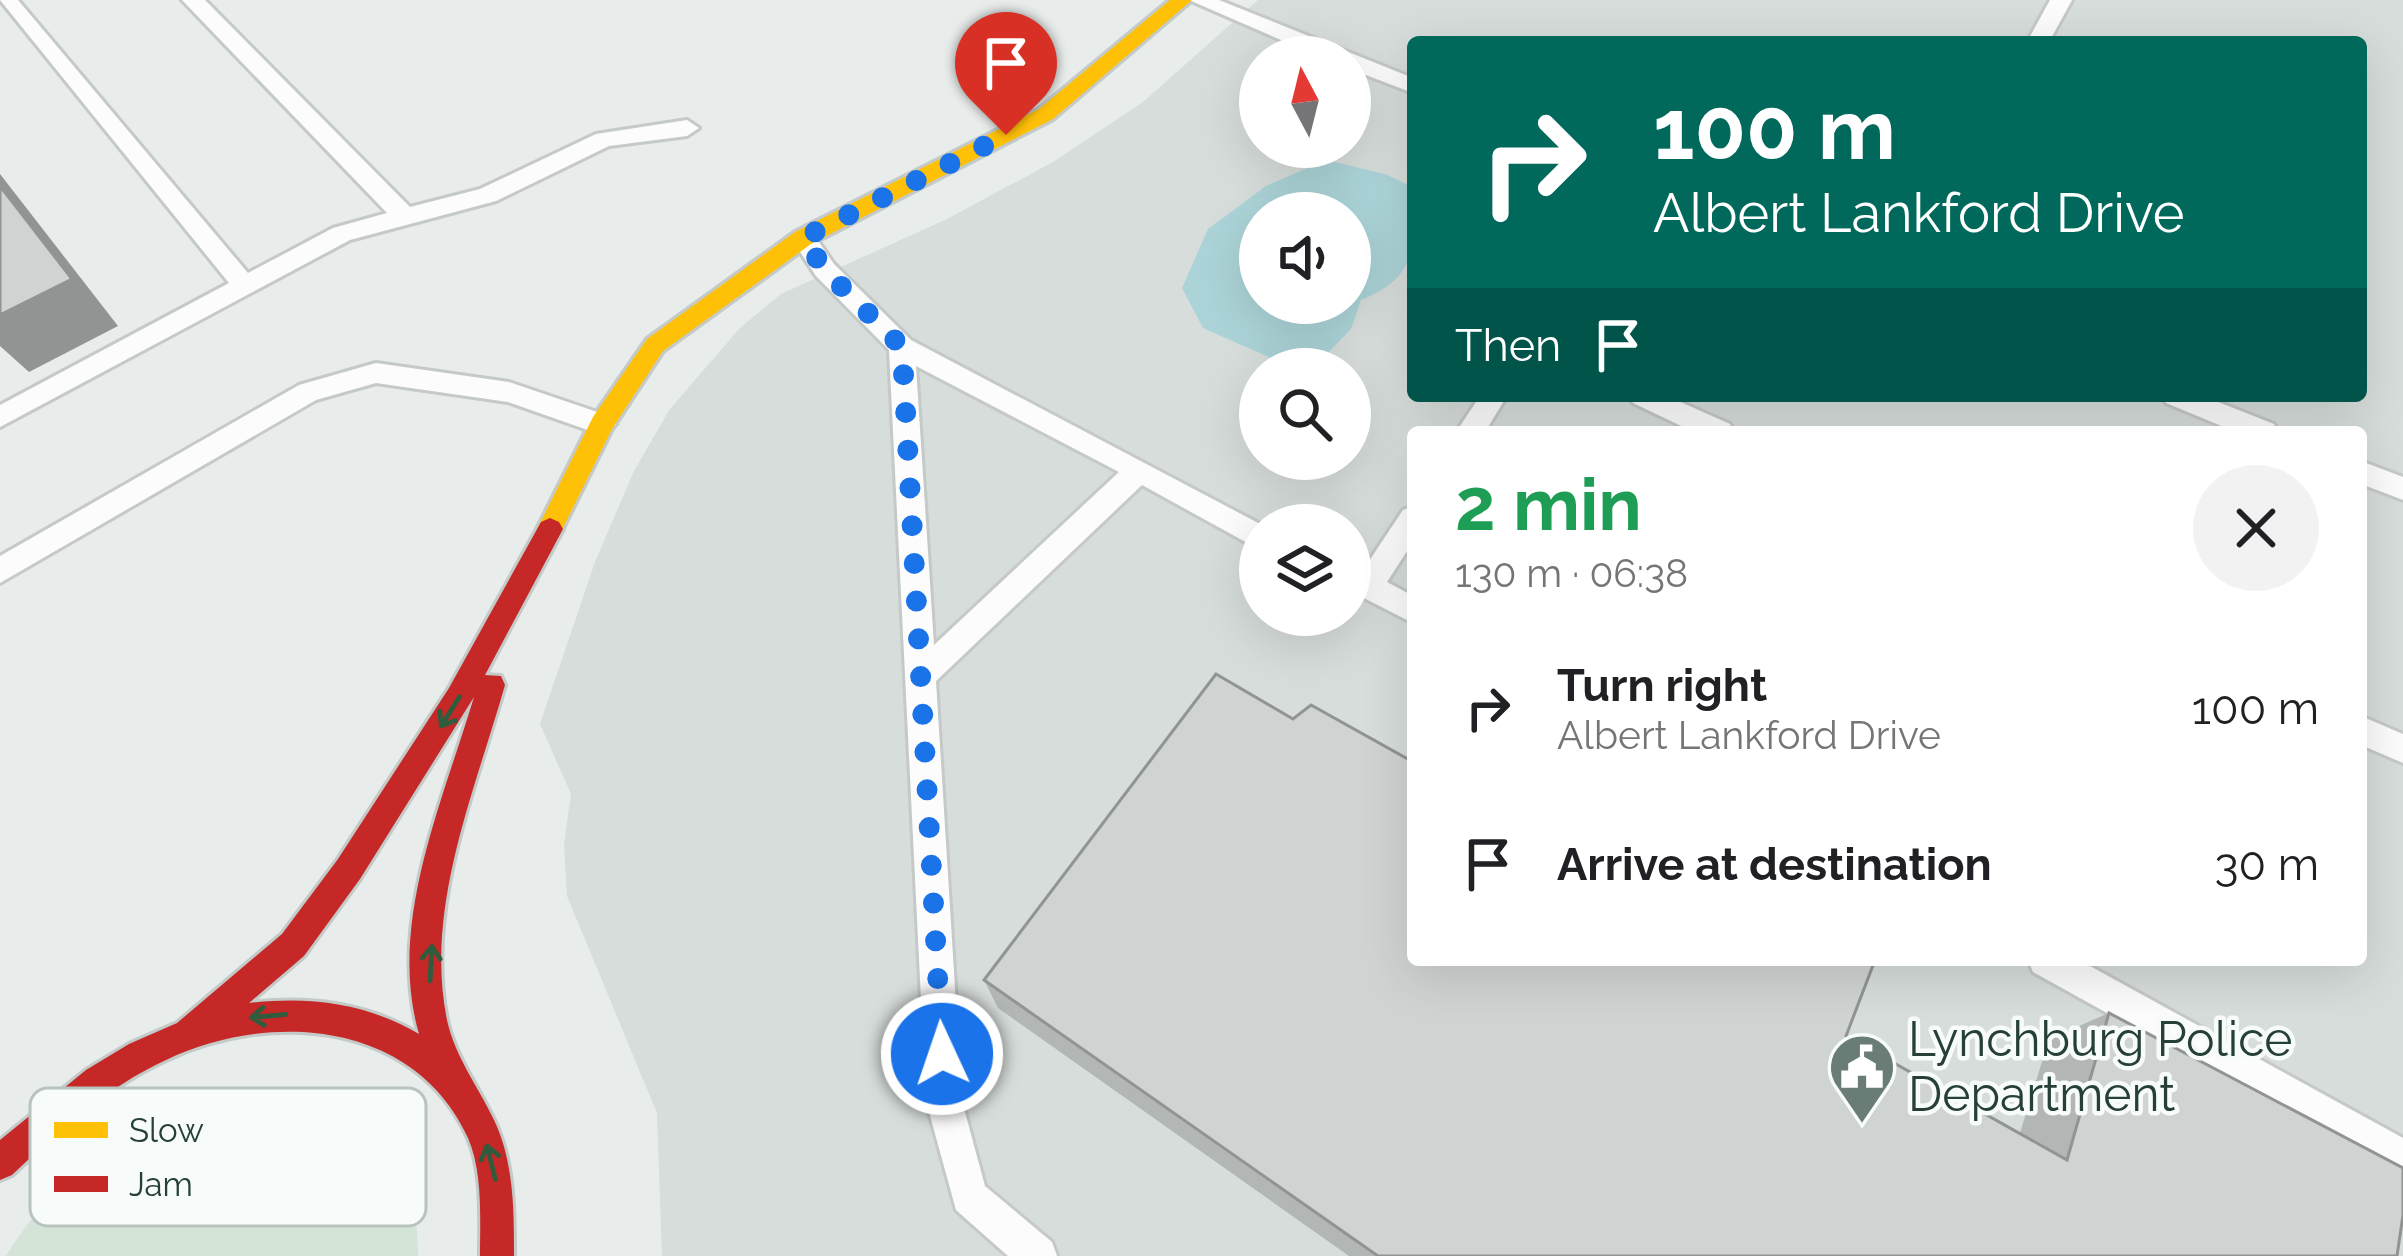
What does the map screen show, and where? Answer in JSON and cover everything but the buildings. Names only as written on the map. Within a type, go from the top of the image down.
[{"type":"street","points":[[189,1033],[293,945],[407,782],[509,611],[602,424],[655,345],[803,238],[1046,114],[1182,0]]},
{"type":"street","points":[[497,1256],[500,1226],[494,1169],[478,1118],[452,1076],[430,1012],[430,958],[444,860],[509,611]]},
{"type":"street","points":[[87,1088],[118,1067],[189,1033],[259,1016],[323,1013],[372,1024],[416,1045],[452,1076]]},
{"type":"street","points":[[23,1100],[30,1100]]},
{"type":"street","points":[[0,1163],[30,1136]]},
{"type":"lane","points":[[7,0],[245,286]]},
{"type":"lane","points":[[193,0],[405,217]]},
{"type":"lane","points":[[1200,0],[1288,36]]},
{"type":"lane","points":[[2041,36],[2061,0]]},
{"type":"lane","points":[[1371,69],[1407,84]]},
{"type":"lane","points":[[0,417],[342,234],[488,195],[604,139],[687,128]]},
{"type":"lane","points":[[803,238],[825,270],[902,347],[1239,526]]},
{"type":"lane","points":[[902,347],[944,1101],[969,1197],[1038,1256]]},
{"type":"lane","points":[[0,571],[308,392],[376,373],[509,392],[602,424]]},
{"type":"lane","points":[[1655,402],[1707,426]]},
{"type":"lane","points":[[2190,402],[2249,426]]},
{"type":"lane","points":[[922,675],[1140,470]]},
{"type":"lane","points":[[2367,474],[2403,489]]},
{"type":"lane","points":[[1371,568],[1407,525]]},
{"type":"lane","points":[[1371,588],[1407,607]]},
{"type":"lane","points":[[2367,733],[2403,749]]},
{"type":"lane","points":[[2056,966],[2403,1159]]},
{"type":"shaded area","points":[[1258,0],[2403,0],[2403,1256],[662,1256],[657,1113],[567,896],[564,844],[571,794],[540,724],[595,562],[634,471],[670,409],[740,328],[781,294],[947,219],[1053,162],[1143,102]]},
{"type":"green space","points":[[30,1222],[30,1226],[416,1226],[418,1256],[6,1256]]},
{"type":"water","points":[[1308,168],[1360,168],[1407,184],[1407,262],[1371,295],[1371,192],[1258,192]]},
{"type":"water","points":[[1239,206],[1239,324],[1353,324],[1333,348],[1248,348],[1203,328],[1182,288],[1208,229]]},
{"type":"traffic: slow","points":[[550,529],[602,424],[655,345],[803,238],[1046,114],[1182,0]]},
{"type":"traffic: jam","points":[[189,1033],[293,945],[349,869],[459,697],[550,529]]},
{"type":"traffic: jam","points":[[451,1076],[430,1014],[428,932],[443,848],[491,685]]},
{"type":"traffic: jam","points":[[90,1088],[163,1044],[252,1018],[298,1015],[343,1020],[386,1033],[424,1055],[456,1087],[481,1129],[495,1191],[497,1256]]},
{"type":"traffic: jam","points":[[0,1163],[30,1135]]},
{"type":"place","name":"Lynchburg Police Department","points":[[1862,1126]]},
{"type":"route","points":[[942,1054],[902,347],[825,270],[803,238],[1006,135]]}]
